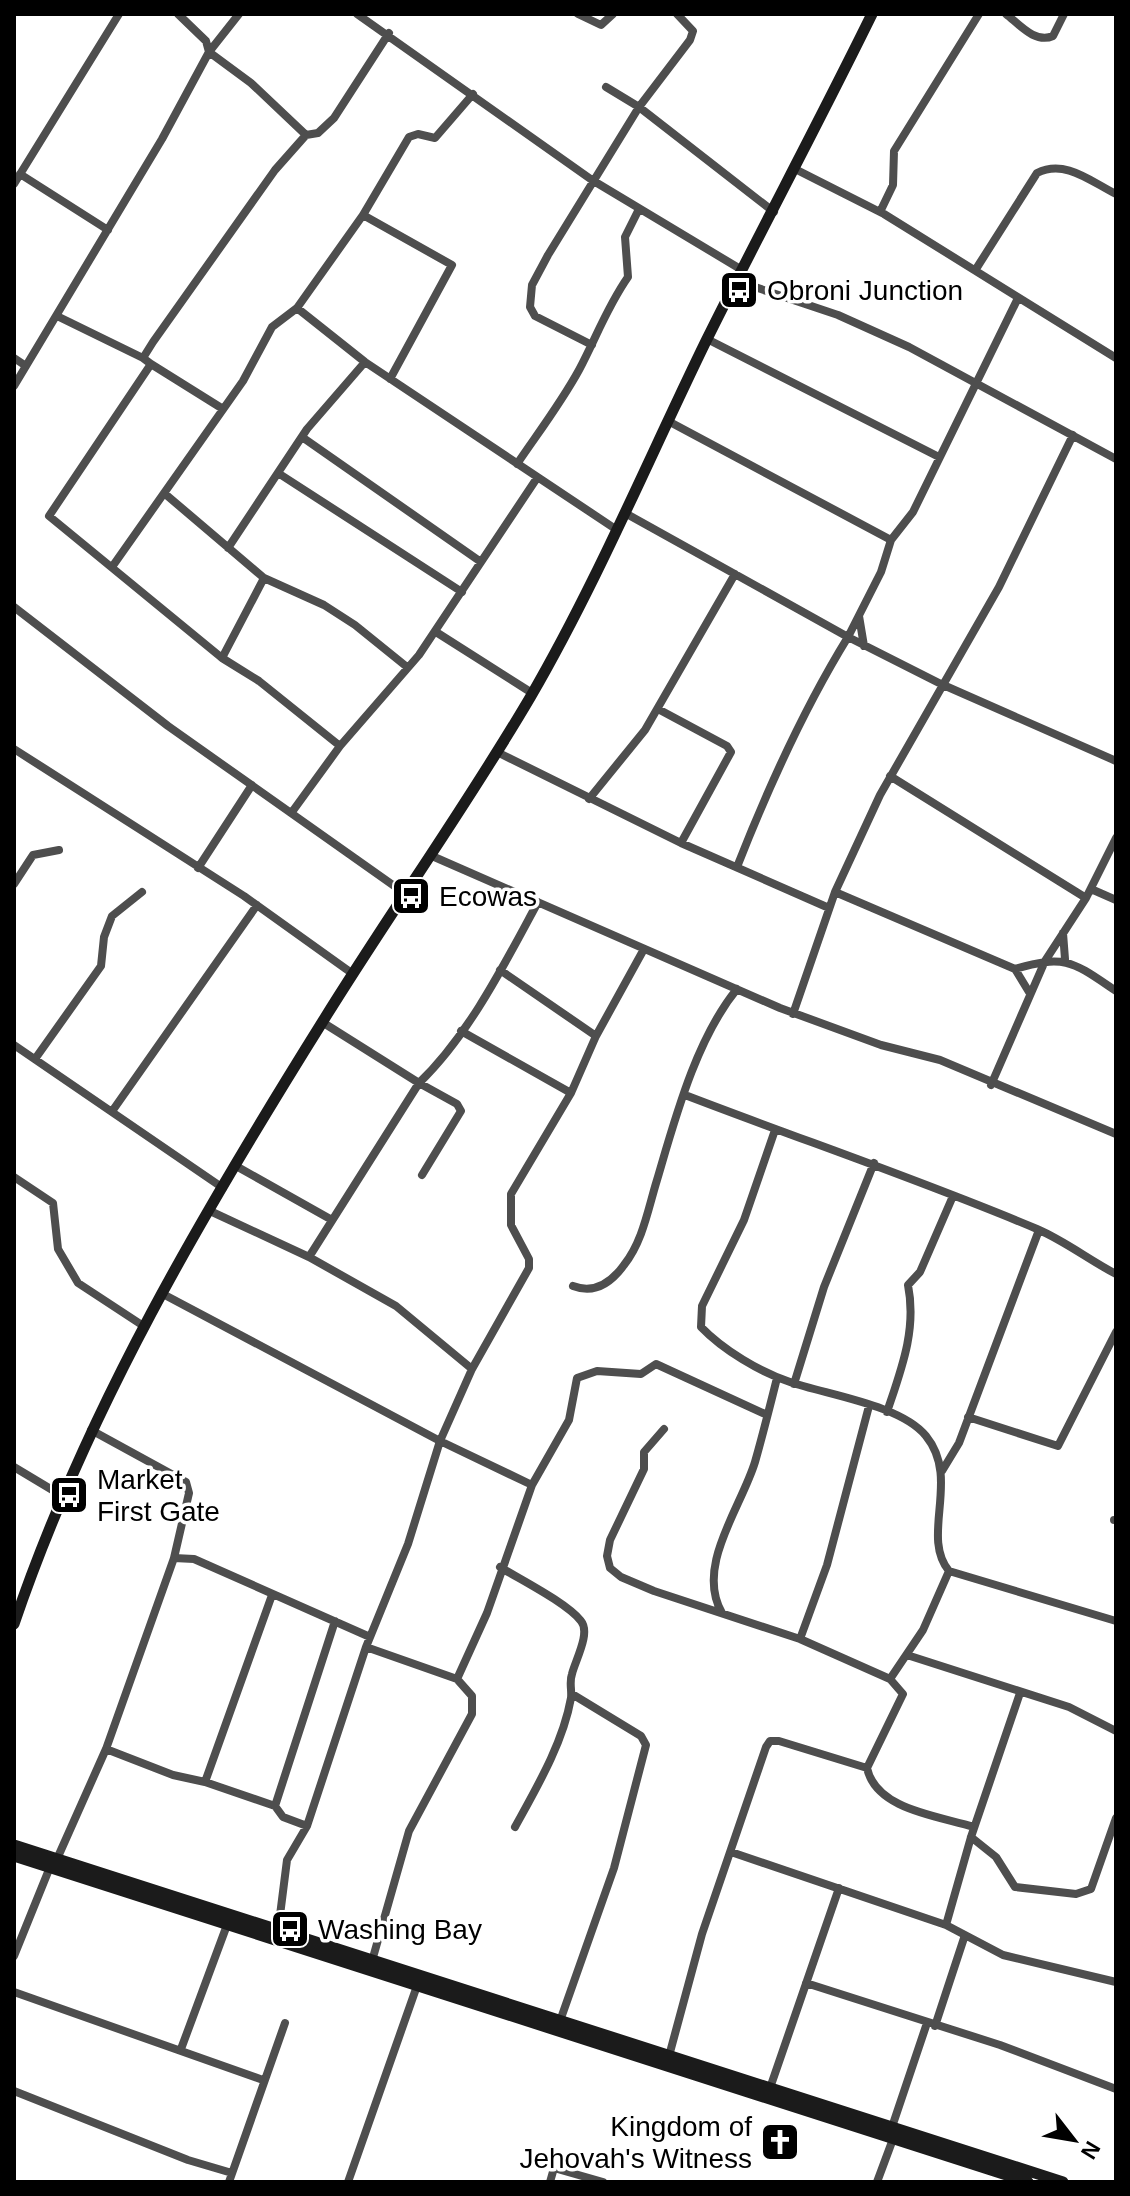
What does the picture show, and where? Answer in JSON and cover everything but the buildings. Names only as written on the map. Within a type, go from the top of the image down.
[{"type":"street","points":[[14,184],[119,14]]},
{"type":"street","points":[[178,14],[206,41],[209,52],[251,83],[306,135]]},
{"type":"street","points":[[14,386],[108,230],[209,52],[239,14]]},
{"type":"street","points":[[357,14],[389,33],[592,180],[740,276],[838,315],[975,381],[1116,459]]},
{"type":"street","points":[[578,14],[601,25],[613,14]]},
{"type":"street","points":[[592,345],[535,316],[530,307],[535,278],[639,107],[690,40],[693,31],[677,14]]},
{"type":"street","points":[[14,1624],[91,1430],[161,1293],[322,1022],[432,856],[532,693],[617,530],[707,339],[872,14]]},
{"type":"street","points":[[880,212],[893,185],[894,151],[979,14]]},
{"type":"street","points":[[1006,14],[1035,36],[1046,39],[1053,36],[1064,14]]},
{"type":"street","points":[[143,358],[275,170],[306,135],[326,128],[389,33]]},
{"type":"street","points":[[606,87],[639,107],[774,212]]},
{"type":"street","points":[[112,567],[243,381],[272,327],[297,308],[363,215],[409,137],[414,134],[438,137],[473,94]]},
{"type":"street","points":[[976,269],[1037,173],[1052,165],[1065,168],[1116,194]]},
{"type":"street","points":[[795,169],[880,212],[1116,358]]},
{"type":"street","points":[[20,174],[108,230]]},
{"type":"street","points":[[517,464],[568,389],[592,345],[608,305],[629,274],[625,237],[639,209]]},
{"type":"street","points":[[363,215],[452,265],[390,379]]},
{"type":"street","points":[[737,867],[775,775],[881,572],[891,540],[913,512],[1018,298]]},
{"type":"street","points":[[297,308],[365,362],[617,530]]},
{"type":"street","points":[[57,316],[143,358],[223,409]]},
{"type":"street","points":[[707,339],[939,457]]},
{"type":"street","points":[[14,358],[26,366]]},
{"type":"street","points":[[228,548],[302,437],[365,362]]},
{"type":"street","points":[[151,364],[119,416],[49,510],[53,521],[222,658],[259,681],[340,746]]},
{"type":"street","points":[[668,421],[891,540]]},
{"type":"street","points":[[793,1014],[835,892],[890,776],[999,587],[1073,435]]},
{"type":"street","points":[[302,437],[481,562]]},
{"type":"street","points":[[278,473],[462,592]]},
{"type":"street","points":[[292,812],[340,746],[436,632],[537,478]]},
{"type":"street","points":[[164,493],[264,578],[324,605],[355,625],[407,667]]},
{"type":"street","points":[[625,513],[864,646],[941,684],[1116,761]]},
{"type":"street","points":[[589,799],[635,743],[658,709],[735,574]]},
{"type":"street","points":[[222,658],[264,578]]},
{"type":"street","points":[[14,607],[168,726],[407,895]]},
{"type":"street","points":[[859,615],[864,646]]},
{"type":"street","points":[[436,632],[532,693]]},
{"type":"street","points":[[658,709],[727,746],[731,752],[681,843]]},
{"type":"street","points":[[14,749],[257,905],[353,974]]},
{"type":"street","points":[[497,752],[681,843],[829,908]]},
{"type":"street","points":[[890,776],[1089,893],[1116,900]]},
{"type":"street","points":[[198,868],[252,785]]},
{"type":"street","points":[[991,1085],[1029,992],[1089,893],[1116,838]]},
{"type":"street","points":[[14,884],[33,855],[59,850]]},
{"type":"street","points":[[432,856],[793,1014],[881,1045],[929,1056],[991,1085],[1116,1134]]},
{"type":"street","points":[[35,1059],[101,966],[104,937],[112,916],[142,892]]},
{"type":"street","points":[[835,892],[1015,969],[1029,992]]},
{"type":"street","points":[[309,1257],[419,1083],[433,1072],[461,1031],[538,902]]},
{"type":"street","points":[[113,1110],[257,905]]},
{"type":"street","points":[[1063,933],[1065,959]]},
{"type":"street","points":[[278,1931],[287,1860],[307,1826],[366,1647],[408,1544],[440,1441],[472,1369],[530,1263],[511,1225],[511,1194],[571,1093],[596,1036],[644,949]]},
{"type":"street","points":[[1015,969],[1065,959],[1116,991]]},
{"type":"street","points":[[500,970],[596,1036]]},
{"type":"street","points":[[573,1286],[586,1291],[596,1289],[626,1264],[643,1229],[685,1095],[718,1015],[737,989]]},
{"type":"street","points":[[322,1022],[457,1104],[461,1111],[422,1175]]},
{"type":"street","points":[[461,1031],[571,1093]]},
{"type":"street","points":[[14,1045],[223,1188]]},
{"type":"street","points":[[685,1095],[775,1130],[874,1163],[1039,1230],[1116,1274]]},
{"type":"street","points":[[775,1130],[744,1220],[699,1317],[707,1334],[777,1378],[887,1412],[915,1425],[928,1437],[942,1471],[938,1544],[949,1571],[923,1630],[890,1679]]},
{"type":"street","points":[[794,1384],[824,1287],[874,1163]]},
{"type":"street","points":[[236,1166],[332,1220]]},
{"type":"street","points":[[14,1177],[53,1203],[58,1249],[78,1283],[145,1327]]},
{"type":"street","points":[[887,1412],[910,1334],[912,1311],[908,1285],[920,1272],[953,1196]]},
{"type":"street","points":[[210,1211],[309,1257],[396,1306],[472,1369]]},
{"type":"street","points":[[942,1471],[953,1455],[1004,1331],[1039,1230]]},
{"type":"street","points":[[161,1293],[440,1441],[532,1485]]},
{"type":"street","points":[[968,1417],[1058,1446],[1116,1332]]},
{"type":"street","points":[[457,1679],[487,1613],[500,1567],[532,1485],[569,1420],[573,1385],[583,1374],[616,1371],[641,1374],[656,1364],[767,1415]]},
{"type":"street","points":[[722,1613],[712,1597],[718,1555],[755,1462],[777,1378]]},
{"type":"street","points":[[800,1639],[827,1565],[869,1406]]},
{"type":"street","points":[[664,1429],[644,1452],[644,1469],[610,1540],[607,1556],[610,1568],[621,1577],[800,1639],[900,1686],[903,1698],[867,1768],[873,1787],[887,1798],[974,1827]]},
{"type":"street","points":[[14,1956],[106,1749],[174,1558],[189,1486],[145,1458],[91,1430]]},
{"type":"street","points":[[14,1467],[64,1497]]},
{"type":"street","points":[[174,1558],[194,1559],[370,1637]]},
{"type":"street","points":[[500,1567],[553,1598],[584,1625],[570,1678],[572,1694],[544,1772],[515,1827]]},
{"type":"street","points":[[949,1571],[1116,1621]]},
{"type":"street","points":[[205,1782],[272,1595]]},
{"type":"street","points":[[701,1606],[712,1597]]},
{"type":"street","points":[[275,1806],[335,1621]]},
{"type":"street","points":[[366,1647],[457,1679],[472,1696],[472,1714],[409,1831],[372,1961]]},
{"type":"street","points":[[907,1655],[1069,1707],[1116,1731]]},
{"type":"street","points":[[946,1925],[974,1827],[1020,1693]]},
{"type":"street","points":[[560,2021],[614,1868],[646,1745],[641,1736],[572,1694]]},
{"type":"street","points":[[669,2056],[702,1934],[770,1741],[867,1768]]},
{"type":"street","points":[[106,1749],[173,1775],[205,1782],[275,1806],[283,1817],[307,1826]]},
{"type":"street","points":[[971,1837],[996,1857],[1015,1887],[1076,1894],[1091,1889],[1116,1818]]},
{"type":"street","points":[[14,1845],[53,1863],[227,1925],[418,1982],[892,2133],[1063,2182]]},
{"type":"street","points":[[731,1852],[946,1925],[1003,1955],[1116,1982]]},
{"type":"street","points":[[14,1856],[53,1863],[278,1931],[372,1961],[418,1982],[560,2021],[770,2088],[1028,2182]]},
{"type":"street","points":[[770,2088],[839,1888]]},
{"type":"street","points":[[181,2049],[227,1925]]},
{"type":"street","points":[[877,2182],[965,1935]]},
{"type":"street","points":[[348,2182],[418,1982]]},
{"type":"street","points":[[806,1983],[1000,2045],[1116,2089]]},
{"type":"street","points":[[14,1992],[263,2080]]},
{"type":"street","points":[[14,2091],[230,2178],[285,2023]]},
{"type":"street","points":[[550,2182],[554,2168],[603,2182]]},
{"type":"place","name":"Obroni Junction","points":[[739,290]]},
{"type":"place","name":"Ecowas","points":[[411,896]]},
{"type":"place","name":"Market First Gate","points":[[69,1495]]},
{"type":"place","name":"Washing Bay","points":[[290,1929]]},
{"type":"place","name":"Kingdom of Jehovah's Witness","points":[[780,2142]]}]
